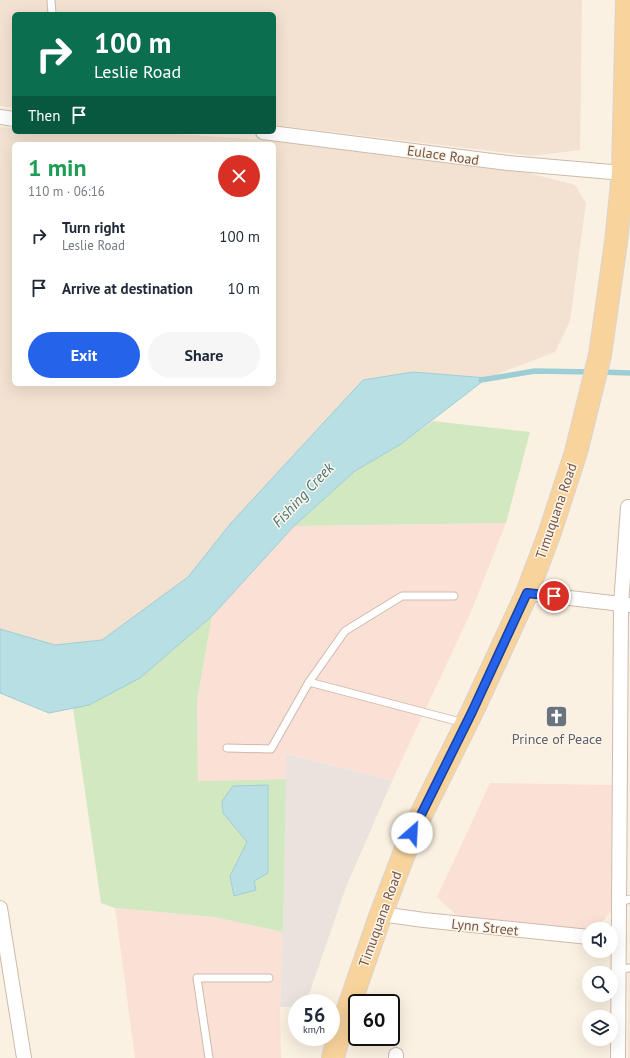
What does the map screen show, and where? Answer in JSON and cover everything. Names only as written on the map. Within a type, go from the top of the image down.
[{"type":"main road","name":"Timuquana Road","points":[[334,1058],[339,1035],[381,914],[412,833],[466,724],[527,593],[562,498],[576,452],[600,355],[616,242],[625,199],[622,172],[628,66],[627,0]]},
{"type":"street","points":[[0,117],[12,119]]},
{"type":"street","name":"Eulace Road","points":[[276,134],[508,163],[622,172]]},
{"type":"street","points":[[618,927],[625,900],[621,762],[628,508]]},
{"type":"street","points":[[527,593],[626,605]]},
{"type":"street","points":[[0,908],[24,1058]]},
{"type":"street","name":"Lynn Street","points":[[381,914],[424,920],[582,936]]},
{"type":"street","points":[[618,948],[624,968],[618,1058]]},
{"type":"lane","points":[[51,0],[52,12]]},
{"type":"lane","points":[[226,748],[271,749],[309,682],[345,631],[402,596],[454,596]]},
{"type":"lane","points":[[309,682],[466,724]]},
{"type":"lane","points":[[209,1058],[197,978],[269,978]]},
{"type":"shaded area","points":[[0,0],[582,0],[580,150],[532,156],[276,125],[276,12],[12,12],[12,108],[0,106]]},
{"type":"shaded area","points":[[0,127],[12,128],[12,134],[176,134],[278,141],[529,173],[575,185],[586,203],[570,321],[555,352],[487,378],[413,372],[231,523],[188,577],[102,640],[55,645],[0,629]]},
{"type":"shaded area","points":[[506,523],[471,612],[392,781],[287,754],[286,779],[198,781],[197,701],[212,616],[294,526]]},
{"type":"shaded area","points":[[286,754],[392,781],[346,887],[309,994],[288,994],[288,1007],[280,1007],[283,932]]},
{"type":"shaded area","points":[[490,783],[612,785],[611,910],[602,922],[582,922],[582,929],[501,922],[456,915],[437,897]]},
{"type":"shaded area","points":[[115,908],[214,917],[283,932],[280,1007],[281,1058],[135,1058]]},
{"type":"shaded area","points":[[629,917],[630,1058],[628,1058]]},
{"type":"green space","points":[[433,421],[530,432],[506,523],[294,526],[355,471],[401,444]]},
{"type":"green space","points":[[212,616],[197,701],[198,781],[286,779],[283,932],[214,917],[115,908],[101,903],[73,708],[89,705],[140,678]],"holes":[[[268,785],[254,881],[230,876],[247,842],[223,813]]]},
{"type":"water","points":[[413,372],[487,378],[401,444],[355,471],[294,526],[212,616],[140,678],[89,705],[49,713],[0,693],[0,629],[55,645],[102,640],[188,577],[231,523],[363,380]]},
{"type":"water","points":[[268,785],[268,873],[254,881],[256,890],[234,896],[230,876],[247,842],[223,813],[222,801],[233,786]]},
{"type":"waterway","name":"Fishing Creek","points":[[481,380],[535,371],[592,372]]},
{"type":"waterway","name":"Fishing Creek","points":[[600,372],[630,373]]},
{"type":"place","name":"Prince of Peace","points":[[557,717]]},
{"type":"route","points":[[412,833],[472,712],[527,593],[554,596]]}]
